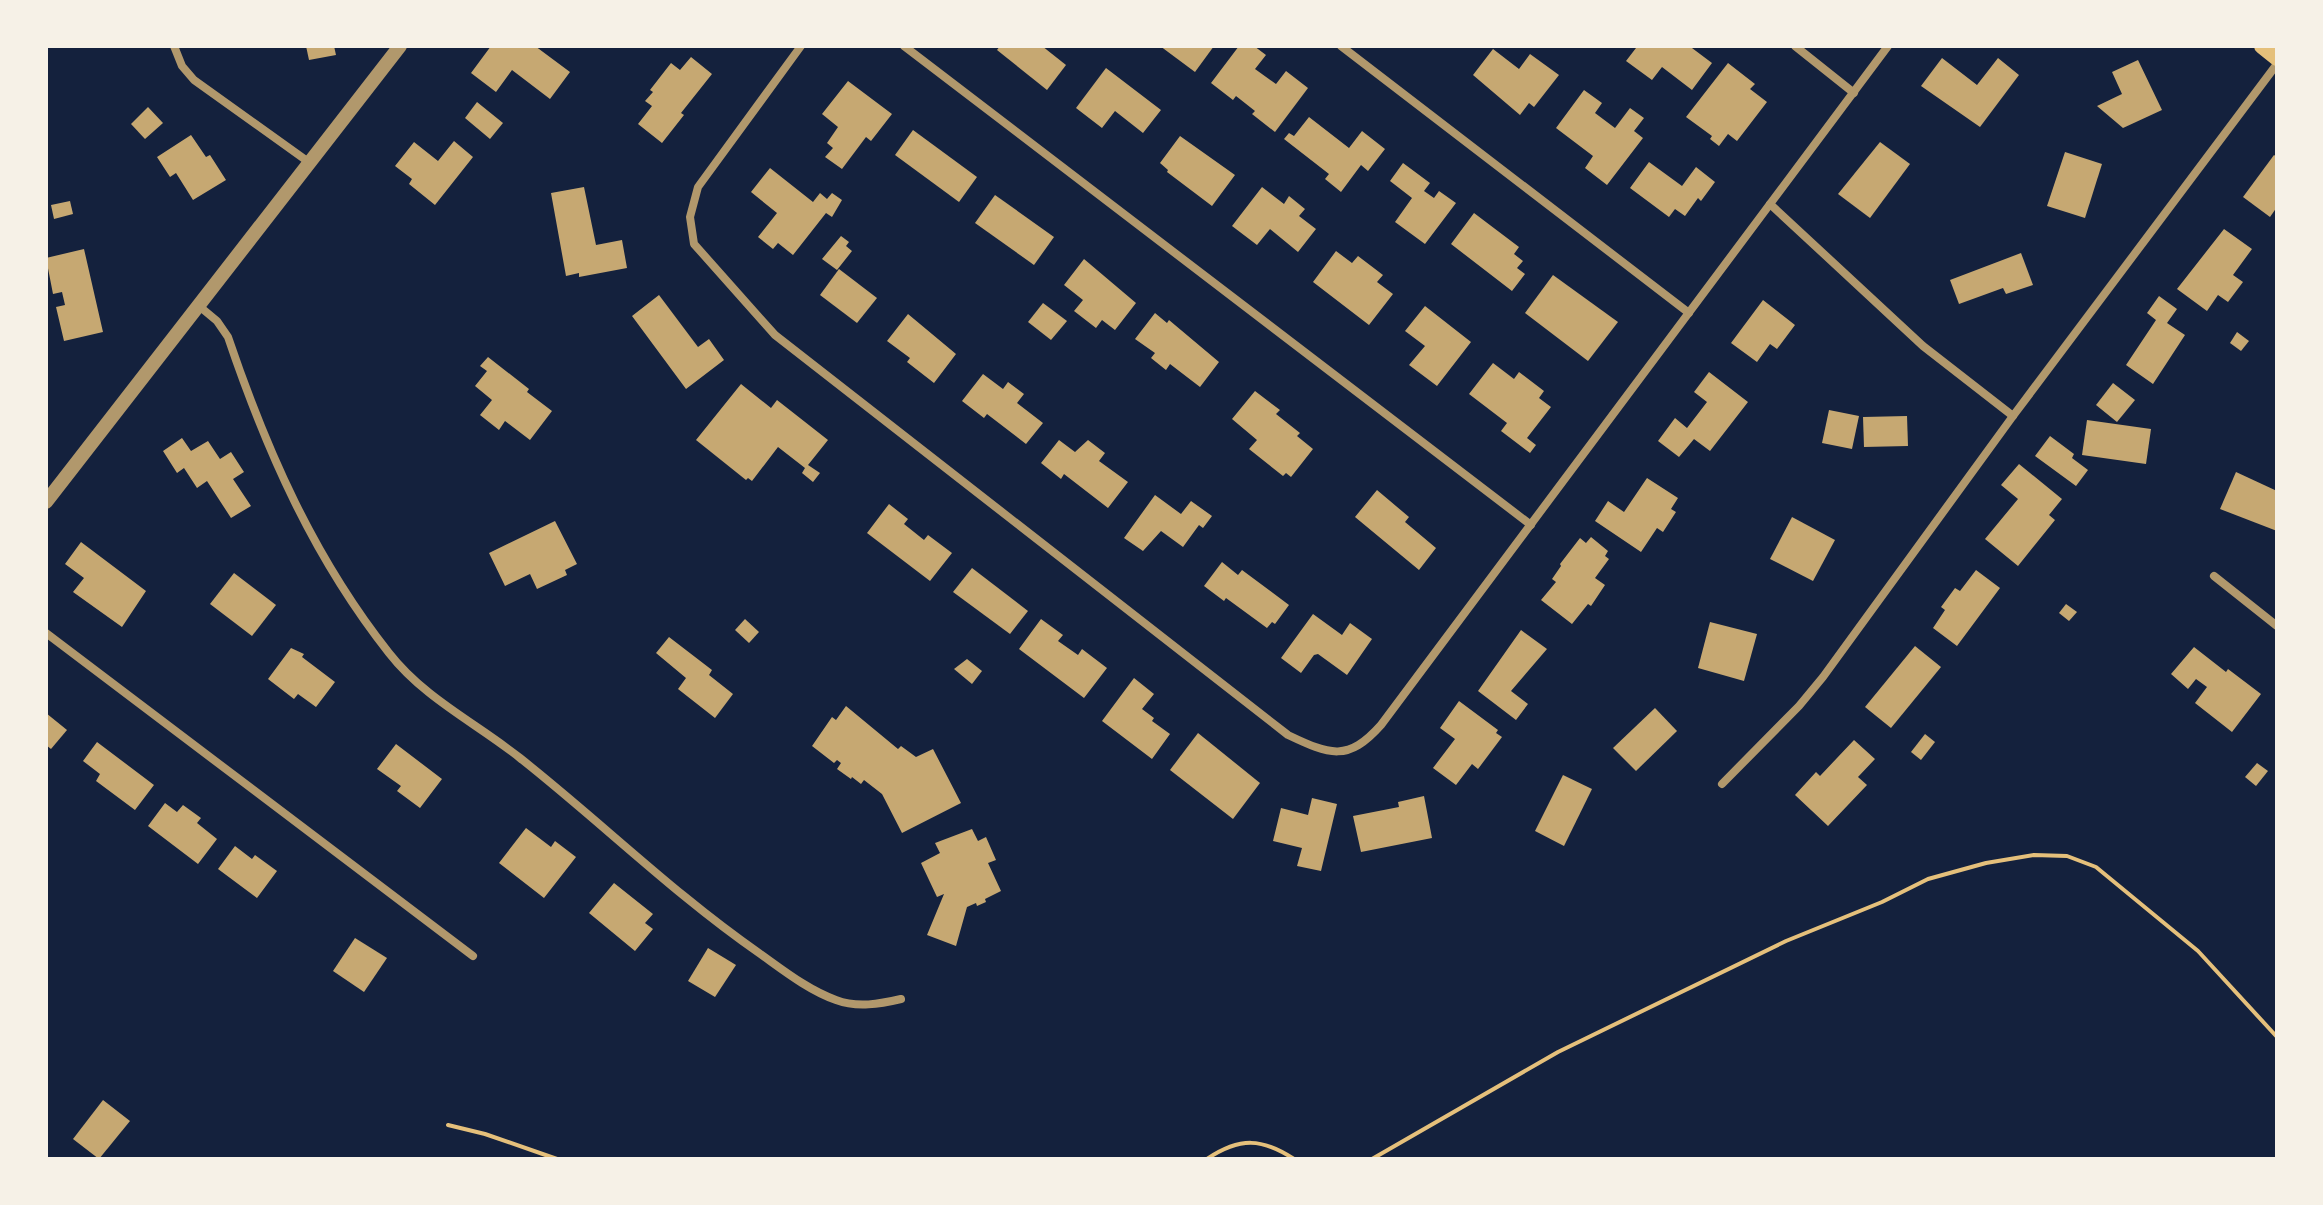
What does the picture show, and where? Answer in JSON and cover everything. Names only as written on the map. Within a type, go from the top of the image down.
[{"type":"main road","points":[[2262,46],[2277,58]]},
{"type":"street","points":[[174,46],[182,66],[194,80],[310,163]]},
{"type":"street","points":[[46,502],[400,46]]},
{"type":"street","points":[[801,46],[698,187],[690,217],[694,244],[775,335],[1288,735],[1332,751],[1351,750],[1364,744],[1381,725],[1888,46]]},
{"type":"street","points":[[904,46],[1531,525]]},
{"type":"street","points":[[1341,46],[1689,313]]},
{"type":"street","points":[[1795,46],[1854,93]]},
{"type":"street","points":[[1722,784],[1799,706],[1823,677],[2013,416],[2277,64]]},
{"type":"street","points":[[1770,204],[1923,346],[2013,416]]},
{"type":"street","points":[[199,306],[217,321],[228,337],[287,489],[333,576],[391,656],[429,694],[522,759],[639,860],[737,938],[796,979],[837,1000],[873,1005],[901,999]]},
{"type":"street","points":[[2214,576],[2277,626]]},
{"type":"street","points":[[46,633],[473,956]]},
{"type":"path","points":[[1372,1159],[1558,1052],[1786,941],[1882,902],[1928,879],[1986,863],[2034,855],[2067,856],[2096,867],[2198,951],[2277,1037]]},
{"type":"path","points":[[448,1125],[485,1134],[557,1159]]},
{"type":"path","points":[[1207,1159],[1240,1143],[1260,1141],[1294,1159]]},
{"type":"building","points":[[306,46],[334,46],[336,55],[309,60]]},
{"type":"building","points":[[491,46],[535,46],[570,72],[550,99],[512,70],[496,92],[471,73]]},
{"type":"building","points":[[1000,46],[1042,46],[1066,65],[1047,90],[997,50]]},
{"type":"building","points":[[1160,46],[1214,46],[1195,72]]},
{"type":"building","points":[[1239,46],[1254,46],[1266,55],[1255,69],[1276,84],[1286,71],[1308,88],[1275,132],[1236,96],[1233,100],[1211,83]]},
{"type":"building","points":[[1634,46],[1694,46],[1692,48],[1712,63],[1692,90],[1662,67],[1652,80],[1626,61],[1636,48]]},
{"type":"building","points":[[1493,49],[1519,69],[1530,54],[1559,75],[1534,107],[1529,103],[1520,115],[1473,75]]},
{"type":"building","points":[[691,57],[712,74],[662,143],[638,124],[652,106],[645,101],[671,63],[680,70]]},
{"type":"building","points":[[1942,58],[1977,85],[1998,58],[2019,75],[1980,127],[1921,86]]},
{"type":"building","points":[[2138,60],[2162,110],[2123,128],[2097,106],[2122,94],[2112,72]]},
{"type":"building","points":[[1728,63],[1755,84],[1750,89],[1767,102],[1737,141],[1728,134],[1719,146],[1710,139],[1712,136],[1686,117]]},
{"type":"building","points":[[1106,68],[1161,110],[1143,133],[1115,111],[1102,128],[1076,108]]},
{"type":"building","points":[[848,81],[892,114],[871,141],[866,137],[842,169],[825,157],[833,148],[827,143],[838,127],[822,114]]},
{"type":"building","points":[[1584,90],[1602,103],[1595,113],[1615,128],[1630,108],[1644,118],[1634,131],[1643,138],[1607,185],[1585,168],[1593,156],[1556,128]]},
{"type":"building","points":[[477,102],[503,123],[490,139],[465,118]]},
{"type":"building","points":[[148,107],[163,123],[145,139],[131,124]]},
{"type":"building","points":[[1309,117],[1349,148],[1362,131],[1385,149],[1368,171],[1361,165],[1341,192],[1325,179],[1329,174],[1284,139],[1289,133],[1294,136]]},
{"type":"building","points":[[913,130],[977,177],[959,202],[895,155]]},
{"type":"building","points":[[191,135],[206,157],[210,155],[226,180],[193,200],[176,173],[170,177],[157,157]]},
{"type":"building","points":[[1180,136],[1235,175],[1212,206],[1167,172],[1160,163]]},
{"type":"building","points":[[454,141],[473,157],[435,205],[409,184],[412,179],[395,166],[414,142],[438,161]]},
{"type":"building","points":[[1880,142],[1910,164],[1870,218],[1838,194]]},
{"type":"building","points":[[2065,152],[2102,164],[2085,218],[2047,206]]},
{"type":"building","points":[[2274,155],[2277,157],[2277,207],[2270,217],[2243,197]]},
{"type":"building","points":[[1649,162],[1682,186],[1696,167],[1715,182],[1685,216],[1675,209],[1669,217],[1630,188]]},
{"type":"building","points":[[1403,163],[1430,183],[1424,191],[1434,198],[1439,191],[1456,203],[1425,244],[1395,222],[1412,198],[1390,181]]},
{"type":"building","points":[[770,168],[813,202],[820,193],[827,199],[832,193],[842,200],[832,217],[826,213],[793,255],[778,243],[773,249],[758,237],[777,213],[751,192]]},
{"type":"building","points":[[584,187],[596,245],[622,240],[627,268],[579,277],[579,273],[566,276],[551,193]]},
{"type":"building","points":[[1262,187],[1284,204],[1289,196],[1305,209],[1299,216],[1316,229],[1298,252],[1270,229],[1257,245],[1232,226]]},
{"type":"building","points":[[995,195],[1054,237],[1034,265],[975,223]]},
{"type":"building","points":[[70,201],[73,214],[54,219],[51,205]]},
{"type":"building","points":[[1474,213],[1519,247],[1514,254],[1523,261],[1517,268],[1525,274],[1512,291],[1451,244]]},
{"type":"building","points":[[2224,229],[2252,249],[2233,275],[2243,282],[2228,302],[2218,295],[2207,311],[2177,289]]},
{"type":"building","points":[[841,236],[849,242],[846,246],[852,251],[837,270],[822,259]]},
{"type":"building","points":[[84,249],[103,332],[64,341],[56,307],[65,305],[62,292],[53,294],[46,258]]},
{"type":"building","points":[[1336,251],[1352,263],[1358,256],[1383,275],[1377,282],[1393,294],[1369,325],[1313,282]]},
{"type":"building","points":[[2021,253],[2033,285],[2006,294],[2003,288],[1959,304],[1950,280]]},
{"type":"building","points":[[1084,259],[1136,303],[1115,330],[1102,320],[1096,328],[1074,311],[1083,300],[1064,285]]},
{"type":"building","points":[[839,269],[877,298],[857,323],[820,295]]},
{"type":"building","points":[[1553,275],[1618,322],[1588,361],[1525,313]]},
{"type":"building","points":[[659,295],[698,347],[709,339],[724,360],[686,389],[632,316]]},
{"type":"building","points":[[2159,296],[2177,309],[2167,323],[2185,335],[2153,384],[2126,365],[2156,320],[2147,313]]},
{"type":"building","points":[[1763,300],[1795,325],[1777,349],[1770,344],[1757,362],[1731,343]]},
{"type":"building","points":[[1043,303],[1067,321],[1051,340],[1028,322]]},
{"type":"building","points":[[1425,306],[1471,342],[1437,386],[1409,365],[1425,346],[1405,331]]},
{"type":"building","points":[[1155,313],[1167,323],[1169,320],[1219,362],[1200,387],[1170,364],[1166,370],[1151,358],[1155,353],[1135,339]]},
{"type":"building","points":[[908,314],[956,354],[934,383],[907,362],[910,358],[887,341]]},
{"type":"building","points":[[2237,332],[2249,341],[2241,351],[2230,343]]},
{"type":"building","points":[[488,357],[552,411],[530,440],[505,421],[499,430],[480,415],[492,400],[475,386],[487,371],[480,366]]},
{"type":"building","points":[[1493,363],[1514,379],[1519,372],[1544,391],[1539,398],[1551,407],[1527,438],[1536,445],[1530,453],[1501,431],[1507,423],[1469,394]]},
{"type":"building","points":[[1709,372],[1748,402],[1710,451],[1694,439],[1679,457],[1658,441],[1675,418],[1687,428],[1707,402],[1694,392]]},
{"type":"building","points":[[983,374],[1003,389],[1008,382],[1024,394],[1017,403],[1043,423],[1026,444],[987,414],[984,418],[962,401]]},
{"type":"building","points":[[2113,383],[2135,400],[2117,422],[2096,405]]},
{"type":"building","points":[[741,384],[771,408],[777,400],[828,440],[808,465],[820,473],[813,482],[802,473],[805,468],[778,447],[752,481],[746,480],[696,440]]},
{"type":"building","points":[[1255,391],[1280,410],[1276,414],[1300,433],[1297,436],[1313,449],[1291,477],[1286,473],[1283,476],[1249,449],[1257,440],[1232,419]]},
{"type":"building","points":[[1829,410],[1859,416],[1852,449],[1822,443]]},
{"type":"building","points":[[1907,416],[1908,446],[1864,447],[1863,417]]},
{"type":"building","points":[[2087,420],[2151,429],[2146,464],[2082,455]]},
{"type":"building","points":[[2050,436],[2074,454],[2072,458],[2088,470],[2076,486],[2035,456]]},
{"type":"building","points":[[182,438],[191,451],[208,441],[220,459],[231,452],[244,472],[233,479],[251,506],[231,518],[207,481],[197,488],[184,468],[177,473],[163,451]]},
{"type":"building","points":[[1059,440],[1075,452],[1088,440],[1105,453],[1099,461],[1128,482],[1108,508],[1064,474],[1061,479],[1041,463]]},
{"type":"building","points":[[2019,464],[2062,499],[2049,515],[2055,520],[2018,566],[1985,539],[2018,499],[2001,485]]},
{"type":"building","points":[[2236,472],[2277,491],[2277,531],[2220,509]]},
{"type":"building","points":[[1647,478],[1678,498],[1671,509],[1676,512],[1663,532],[1657,528],[1641,552],[1595,521],[1608,501],[1624,512]]},
{"type":"building","points":[[1377,490],[1409,517],[1405,522],[1436,548],[1419,570],[1355,517]]},
{"type":"building","points":[[1155,495],[1181,514],[1191,501],[1212,516],[1203,528],[1199,525],[1183,547],[1161,531],[1143,551],[1124,538]]},
{"type":"building","points":[[889,504],[908,519],[904,524],[924,540],[928,535],[952,553],[930,581],[867,533]]},
{"type":"building","points":[[1792,517],[1835,540],[1813,581],[1770,559]]},
{"type":"building","points":[[555,521],[577,564],[565,570],[567,575],[537,589],[530,574],[505,586],[489,553]]},
{"type":"building","points":[[1591,537],[1608,551],[1605,556],[1609,559],[1595,578],[1605,585],[1591,606],[1588,604],[1572,624],[1541,600],[1556,582],[1552,579],[1560,564],[1580,538],[1586,543]]},
{"type":"building","points":[[81,542],[146,591],[122,627],[73,592],[84,578],[65,564]]},
{"type":"building","points":[[1222,562],[1238,575],[1242,570],[1289,605],[1275,624],[1272,622],[1267,628],[1204,586]]},
{"type":"building","points":[[972,568],[1028,611],[1010,634],[953,592]]},
{"type":"building","points":[[1976,570],[2000,588],[1957,646],[1933,628],[1945,610],[1941,607],[1955,588],[1960,591]]},
{"type":"building","points":[[234,573],[276,605],[252,636],[210,604]]},
{"type":"building","points":[[2066,604],[2077,612],[2069,621],[2059,613]]},
{"type":"building","points":[[1313,614],[1342,635],[1350,623],[1372,639],[1347,675],[1318,654],[1301,673],[1281,658]]},
{"type":"building","points":[[745,619],[759,632],[749,643],[735,630]]},
{"type":"building","points":[[1041,619],[1063,635],[1058,641],[1078,655],[1082,649],[1107,668],[1084,698],[1019,649]]},
{"type":"building","points":[[1710,622],[1757,634],[1744,681],[1698,668]]},
{"type":"building","points":[[1521,630],[1547,649],[1511,691],[1528,704],[1516,720],[1478,691]]},
{"type":"building","points":[[669,637],[712,670],[709,675],[733,694],[715,718],[678,689],[686,678],[656,653]]},
{"type":"building","points":[[1915,646],[1941,667],[1891,728],[1865,707]]},
{"type":"building","points":[[2194,647],[2261,694],[2232,732],[2195,703],[2207,687],[2196,679],[2188,689],[2171,674]]},
{"type":"building","points":[[291,648],[304,654],[302,657],[335,682],[316,707],[298,694],[294,699],[268,679]]},
{"type":"building","points":[[967,659],[982,671],[972,684],[954,669]]},
{"type":"building","points":[[1134,678],[1154,694],[1142,709],[1170,734],[1152,759],[1102,721]]},
{"type":"building","points":[[1459,701],[1498,730],[1496,733],[1502,737],[1478,769],[1472,764],[1456,785],[1433,768],[1455,739],[1440,728]]},
{"type":"building","points":[[846,706],[898,749],[901,746],[916,757],[933,749],[961,803],[902,833],[882,794],[864,780],[861,784],[851,779],[837,769],[841,763],[837,760],[834,763],[812,746],[832,717],[836,720]]},
{"type":"building","points":[[1655,708],[1677,731],[1636,771],[1613,748]]},
{"type":"building","points":[[46,713],[67,730],[51,749],[46,745]]},
{"type":"building","points":[[1198,733],[1260,783],[1233,819],[1170,770]]},
{"type":"building","points":[[1925,734],[1935,742],[1921,760],[1911,752]]},
{"type":"building","points":[[1854,740],[1875,759],[1858,777],[1867,785],[1828,826],[1795,795],[1816,772],[1820,776]]},
{"type":"building","points":[[97,742],[154,785],[135,810],[96,781],[100,774],[83,761]]},
{"type":"building","points":[[396,744],[442,779],[420,808],[397,791],[401,786],[377,769]]},
{"type":"building","points":[[2257,763],[2268,771],[2256,786],[2245,777]]},
{"type":"building","points":[[1563,775],[1592,789],[1564,846],[1535,831]]},
{"type":"building","points":[[1424,796],[1432,838],[1361,852],[1353,816],[1399,807],[1398,802]]},
{"type":"building","points":[[1312,798],[1337,804],[1321,871],[1297,866],[1302,848],[1273,841],[1281,808],[1308,815]]},
{"type":"building","points":[[165,803],[177,812],[183,805],[201,818],[197,823],[217,839],[198,864],[148,826]]},
{"type":"building","points":[[526,828],[551,847],[555,841],[576,857],[544,898],[499,863]]},
{"type":"building","points":[[972,829],[978,841],[986,837],[996,860],[988,863],[1001,891],[985,899],[986,902],[967,907],[956,946],[927,935],[944,894],[937,897],[921,863],[940,853],[935,843]]},
{"type":"building","points":[[235,846],[252,859],[255,855],[277,871],[257,898],[218,869]]},
{"type":"building","points":[[614,883],[653,914],[645,923],[653,929],[635,951],[589,913]]},
{"type":"building","points":[[355,938],[387,958],[364,992],[333,971]]},
{"type":"building","points":[[708,948],[736,965],[715,997],[688,981]]},
{"type":"building","points":[[103,1100],[130,1121],[99,1159],[73,1139]]}]
